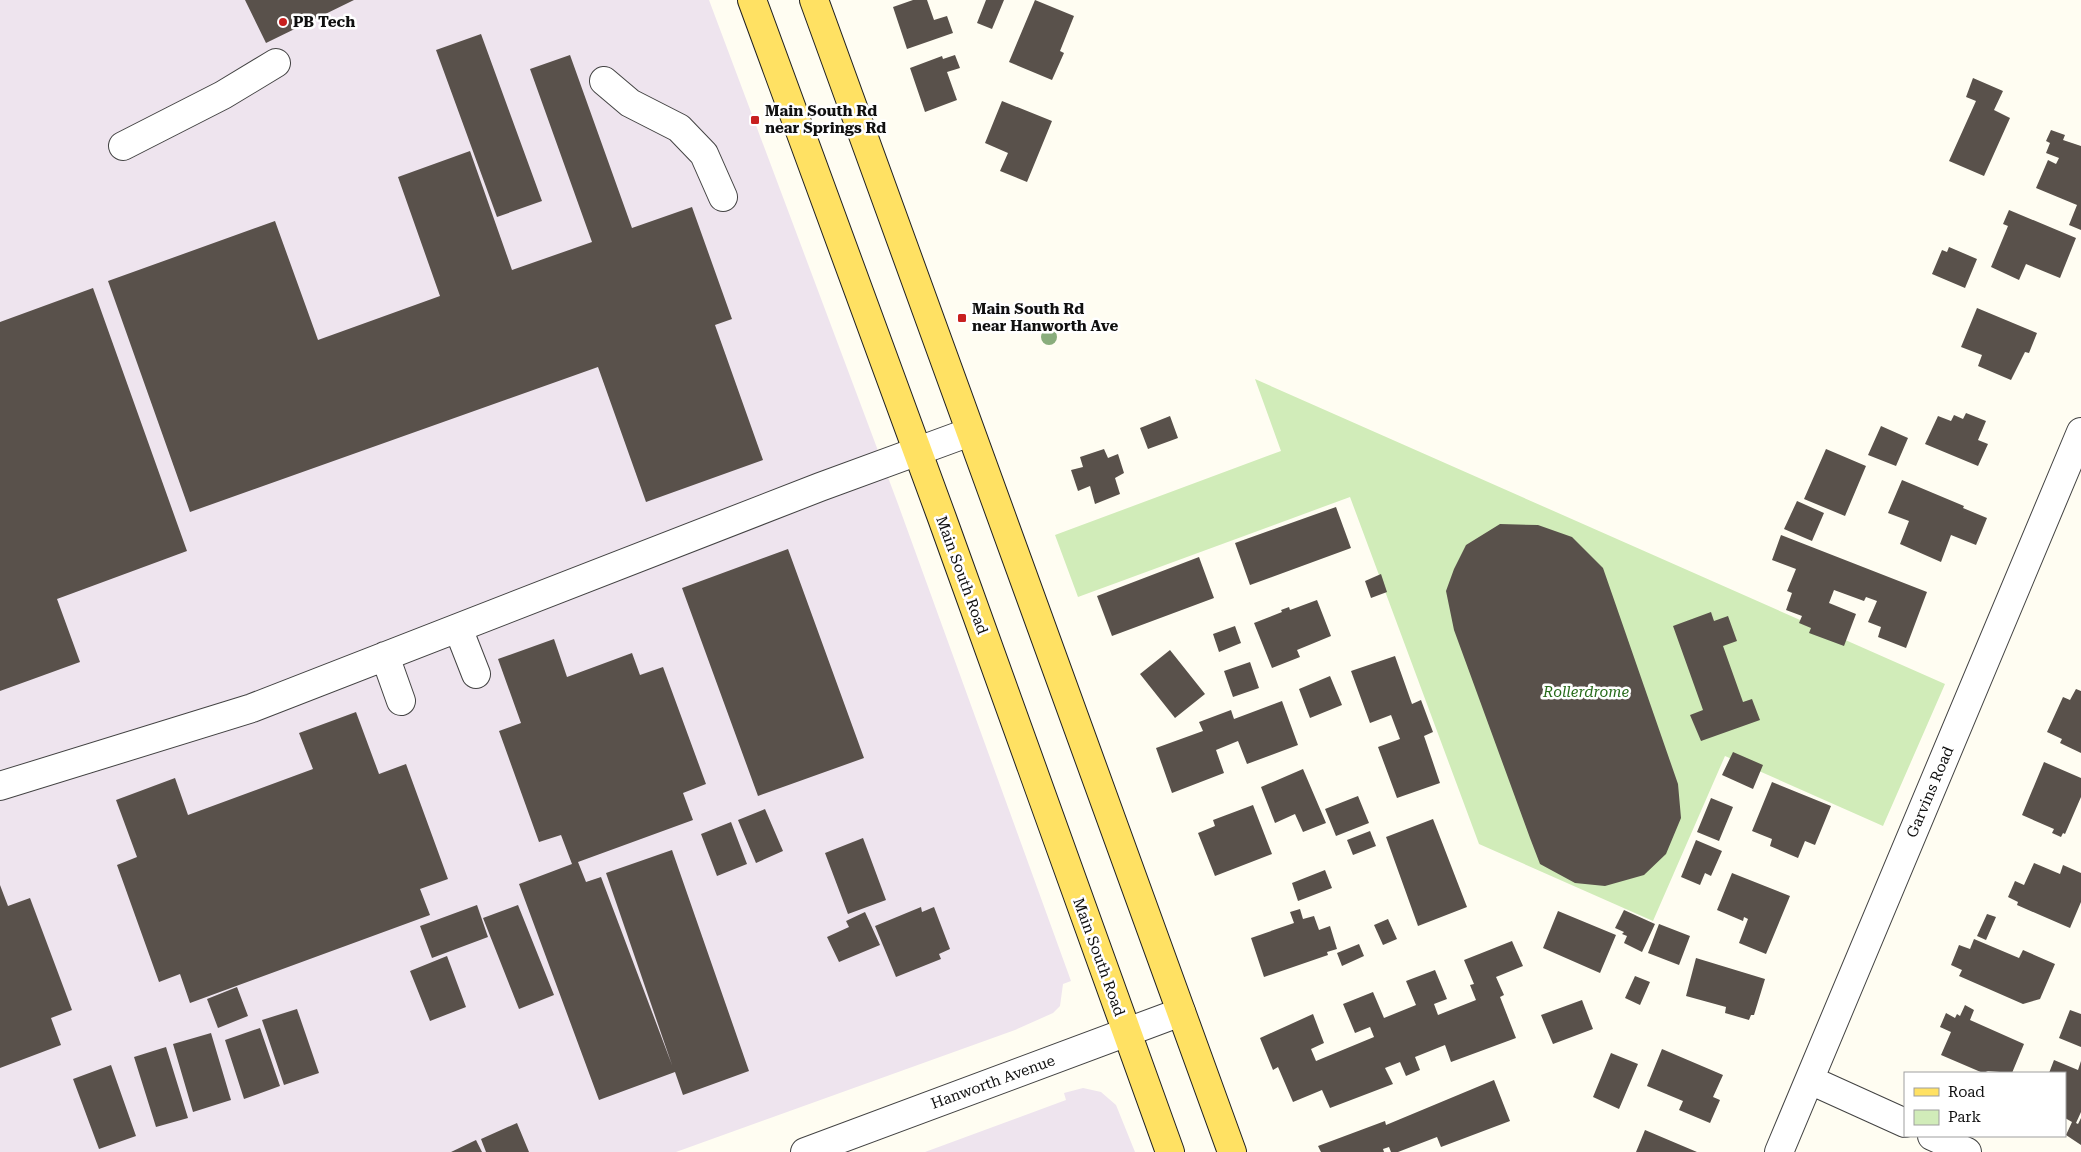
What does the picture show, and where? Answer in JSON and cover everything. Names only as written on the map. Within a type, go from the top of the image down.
[{"type":"main road","name":"Main South Road","points":[[752,0],[918,452],[1170,1152]]},
{"type":"main road","points":[[814,0],[1232,1152]]},
{"type":"street","points":[[123,146],[223,95],[276,63]]},
{"type":"street","points":[[604,81],[630,103],[680,128],[704,154],[723,197]]},
{"type":"street","points":[[0,786],[252,708],[820,487],[970,432]]},
{"type":"street","name":"Garvins Road","points":[[1779,1152],[2081,432]]},
{"type":"street","points":[[458,628],[476,674]]},
{"type":"street","points":[[385,656],[401,701]]},
{"type":"street","name":"Hanworth Avenue","points":[[805,1152],[1181,1012]]},
{"type":"street","points":[[1810,1080],[1904,1123]]},
{"type":"street","points":[[1934,1137],[1968,1152]]},
{"type":"shaded area","points":[[0,0],[709,0],[898,504],[1071,981],[1063,984],[1060,1006],[1053,1013],[1015,1030],[676,1152],[0,1152]]},
{"type":"shaded area","points":[[1083,1088],[1101,1092],[1116,1105],[1135,1152],[925,1152],[1066,1100],[1064,1093]]},
{"type":"green space","name":"Rollerdrome","points":[[1255,379],[1945,684],[1883,826],[1725,756],[1653,921],[1479,844],[1350,497],[1078,597],[1055,535],[1281,451]]},
{"type":"building","name":"PB Tech","points":[[245,0],[354,0],[266,43]]},
{"type":"building","points":[[913,0],[927,0],[934,20],[947,16],[953,33],[907,49],[893,7]]},
{"type":"building","points":[[986,0],[1004,0],[992,29],[977,23]]},
{"type":"building","points":[[1035,0],[1074,16],[1060,51],[1064,53],[1052,80],[1009,62]]},
{"type":"building","points":[[481,34],[542,201],[497,217],[436,50]]},
{"type":"building","points":[[570,55],[632,228],[692,207],[732,319],[715,325],[763,460],[646,502],[598,367],[190,512],[108,281],[275,221],[318,340],[440,296],[398,177],[470,151],[512,270],[592,242],[530,69]]},
{"type":"building","points":[[955,55],[960,68],[947,72],[957,100],[925,112],[910,68],[942,56],[943,59]]},
{"type":"building","points":[[1973,78],[2003,91],[1994,110],[2010,118],[1984,176],[1949,161],[1976,101],[1966,97]]},
{"type":"building","points":[[1002,101],[1052,121],[1027,182],[1000,171],[1008,153],[985,143]]},
{"type":"building","points":[[2051,130],[2065,135],[2063,140],[2081,146],[2081,230],[2069,225],[2077,205],[2036,188],[2048,160],[2056,164],[2059,158],[2046,153],[2050,143],[2046,141]]},
{"type":"building","points":[[2009,210],[2076,238],[2060,278],[2026,264],[2019,280],[1991,267],[2008,226],[2003,224]]},
{"type":"building","points":[[1949,247],[1977,259],[1965,288],[1932,274],[1942,250],[1947,252]]},
{"type":"building","points":[[93,288],[187,551],[57,599],[80,662],[0,691],[0,322]]},
{"type":"building","points":[[1977,308],[2037,333],[2029,353],[2025,352],[2011,380],[1978,366],[1982,355],[1961,347]]},
{"type":"building","points":[[1966,413],[1986,421],[1978,440],[1988,444],[1978,466],[1925,444],[1938,416],[1951,421],[1954,415],[1963,419]]},
{"type":"building","points":[[1170,416],[1178,438],[1148,449],[1140,428]]},
{"type":"building","points":[[1881,426],[1908,438],[1896,466],[1868,455]]},
{"type":"building","points":[[1104,449],[1108,458],[1118,454],[1124,473],[1115,478],[1120,494],[1095,504],[1090,486],[1078,491],[1071,470],[1083,467],[1080,457]]},
{"type":"building","points":[[1826,449],[1866,466],[1845,516],[1804,499]]},
{"type":"building","points":[[1902,480],[1964,506],[1963,508],[1987,518],[1976,545],[1951,535],[1941,562],[1900,544],[1909,521],[1888,513]]},
{"type":"building","points":[[1797,501],[1824,513],[1812,541],[1784,529]]},
{"type":"building","points":[[1336,507],[1351,548],[1250,585],[1235,543]]},
{"type":"building","points":[[1500,524],[1538,525],[1572,537],[1603,568],[1678,784],[1681,818],[1666,854],[1644,875],[1605,886],[1575,883],[1540,864],[1454,630],[1446,591],[1466,545]]},
{"type":"building","points":[[1781,535],[1927,592],[1906,648],[1878,637],[1881,627],[1868,622],[1877,601],[1866,597],[1864,601],[1834,590],[1829,603],[1856,614],[1844,646],[1809,633],[1811,628],[1799,623],[1802,616],[1786,610],[1792,593],[1787,591],[1796,569],[1772,560]]},
{"type":"building","points":[[788,549],[864,758],[758,796],[682,588]]},
{"type":"building","points":[[1199,557],[1214,598],[1112,636],[1097,596]]},
{"type":"building","points":[[1381,574],[1387,592],[1371,598],[1365,581]]},
{"type":"building","points":[[1317,600],[1331,636],[1297,650],[1300,657],[1272,668],[1254,623],[1282,612],[1281,610],[1289,607],[1290,610]]},
{"type":"building","points":[[1711,612],[1714,621],[1728,616],[1737,641],[1723,646],[1743,702],[1752,699],[1760,720],[1701,741],[1690,715],[1703,710],[1673,626]]},
{"type":"building","points":[[1235,626],[1241,643],[1219,652],[1213,634]]},
{"type":"building","points":[[554,639],[567,677],[632,653],[640,675],[663,667],[706,784],[683,793],[693,820],[578,862],[586,882],[601,877],[672,1065],[606,873],[672,850],[749,1071],[683,1095],[675,1072],[599,1100],[519,884],[572,864],[561,835],[539,842],[499,731],[521,723],[498,659]]},
{"type":"building","points":[[1170,650],[1205,694],[1175,718],[1140,674]]},
{"type":"building","points":[[1395,656],[1412,704],[1421,700],[1433,732],[1424,736],[1440,783],[1397,798],[1378,747],[1400,739],[1391,715],[1370,723],[1351,671]]},
{"type":"building","points":[[1250,662],[1259,688],[1233,697],[1224,671]]},
{"type":"building","points":[[1330,676],[1342,705],[1310,718],[1299,689]]},
{"type":"building","points":[[2076,689],[2081,691],[2081,753],[2060,743],[2062,739],[2047,732],[2063,697],[2070,700]]},
{"type":"building","points":[[1282,701],[1298,745],[1247,764],[1238,741],[1216,750],[1224,773],[1172,793],[1156,748],[1203,731],[1199,722],[1231,710],[1234,719]]},
{"type":"building","points":[[356,712],[379,774],[406,764],[448,879],[420,889],[430,915],[190,1003],[180,974],[159,982],[117,865],[137,857],[116,800],[175,778],[188,815],[313,769],[299,733]]},
{"type":"building","points":[[1733,752],[1763,765],[1753,789],[1722,775]]},
{"type":"building","points":[[2044,762],[2081,778],[2081,797],[2065,834],[2063,833],[2061,837],[2052,833],[2054,829],[2022,815]]},
{"type":"building","points":[[1303,769],[1326,823],[1303,832],[1295,814],[1275,823],[1261,787]]},
{"type":"building","points":[[1772,782],[1831,806],[1815,845],[1805,841],[1798,858],[1770,846],[1772,839],[1752,831]]},
{"type":"building","points":[[1358,796],[1369,823],[1336,836],[1325,809]]},
{"type":"building","points":[[1711,798],[1733,807],[1719,841],[1697,832]]},
{"type":"building","points":[[1253,805],[1272,854],[1215,876],[1198,833],[1215,826],[1213,820]]},
{"type":"building","points":[[765,809],[783,851],[756,863],[738,820]]},
{"type":"building","points":[[1433,819],[1467,907],[1418,926],[1386,837]]},
{"type":"building","points":[[731,822],[747,864],[717,876],[701,834]]},
{"type":"building","points":[[1370,831],[1376,846],[1353,855],[1347,840]]},
{"type":"building","points":[[863,838],[886,900],[848,914],[825,853]]},
{"type":"building","points":[[1696,840],[1722,851],[1711,876],[1705,873],[1700,885],[1681,877]]},
{"type":"building","points":[[2034,863],[2060,874],[2063,865],[2081,873],[2081,902],[2070,928],[2017,905],[2018,902],[2008,897],[2015,881],[2024,885]]},
{"type":"building","points":[[1325,870],[1332,888],[1298,901],[1292,883]]},
{"type":"building","points":[[1732,873],[1790,896],[1766,954],[1739,943],[1748,919],[1744,917],[1743,921],[1717,910]]},
{"type":"building","points":[[0,885],[8,906],[30,898],[72,1010],[51,1018],[61,1045],[0,1068]]},
{"type":"building","points":[[477,905],[488,937],[432,958],[420,926]]},
{"type":"building","points":[[518,905],[554,995],[519,1009],[483,918]]},
{"type":"building","points":[[921,907],[922,912],[934,907],[950,949],[939,954],[941,959],[896,977],[875,926]]},
{"type":"building","points":[[1300,909],[1303,919],[1314,916],[1319,930],[1330,926],[1337,949],[1327,952],[1328,955],[1264,977],[1251,938],[1294,923],[1290,912]]},
{"type":"building","points":[[1624,910],[1655,924],[1642,952],[1624,943],[1627,936],[1622,934],[1624,932],[1615,928]]},
{"type":"building","points":[[1558,911],[1616,935],[1600,973],[1543,948]]},
{"type":"building","points":[[865,912],[880,945],[839,962],[827,937],[849,927],[846,921]]},
{"type":"building","points":[[1987,914],[1996,917],[1986,940],[1977,936]]},
{"type":"building","points":[[1388,919],[1397,939],[1383,945],[1374,925]]},
{"type":"building","points":[[1659,924],[1690,936],[1679,965],[1648,953]]},
{"type":"building","points":[[1974,939],[2019,958],[2023,950],[2055,964],[2040,999],[2023,1004],[1959,976],[1962,970],[1951,965],[1959,945],[1970,949]]},
{"type":"building","points":[[1512,941],[1523,966],[1496,977],[1504,995],[1500,997],[1516,1038],[1451,1062],[1445,1045],[1415,1057],[1420,1070],[1406,1076],[1400,1062],[1385,1068],[1393,1084],[1330,1108],[1322,1090],[1293,1102],[1278,1067],[1273,1070],[1260,1038],[1313,1014],[1324,1043],[1311,1049],[1316,1061],[1374,1037],[1370,1027],[1355,1033],[1343,1004],[1373,992],[1384,1018],[1416,1005],[1406,981],[1435,970],[1447,999],[1434,1004],[1438,1015],[1476,1000],[1470,985],[1474,984],[1464,960]]},
{"type":"building","points":[[1359,944],[1364,956],[1342,966],[1337,953]]},
{"type":"building","points":[[447,956],[466,1007],[430,1021],[410,971]]},
{"type":"building","points":[[1696,958],[1765,979],[1754,1015],[1751,1015],[1749,1020],[1725,1013],[1726,1007],[1686,996]]},
{"type":"building","points":[[1635,976],[1650,982],[1640,1005],[1625,998]]},
{"type":"building","points":[[237,987],[248,1016],[218,1028],[207,999]]},
{"type":"building","points":[[1582,1000],[1593,1029],[1553,1044],[1541,1015]]},
{"type":"building","points":[[1965,1005],[1974,1010],[1970,1020],[2024,1044],[2012,1072],[1981,1072],[1941,1055],[1951,1032],[1940,1027],[1946,1013],[1955,1018],[1957,1014],[1960,1016]]},
{"type":"building","points":[[297,1009],[319,1073],[284,1085],[262,1020]]},
{"type":"building","points":[[2070,1010],[2081,1014],[2081,1047],[2059,1038]]},
{"type":"building","points":[[260,1028],[280,1086],[244,1099],[225,1040]]},
{"type":"building","points":[[211,1033],[231,1100],[193,1112],[173,1044]]},
{"type":"building","points":[[166,1047],[188,1118],[156,1127],[134,1057]]},
{"type":"building","points":[[1662,1049],[1723,1075],[1713,1097],[1720,1100],[1710,1123],[1679,1110],[1683,1101],[1647,1086]]},
{"type":"building","points":[[1611,1053],[1638,1064],[1619,1109],[1593,1097]]},
{"type":"building","points":[[2054,1060],[2078,1070],[2081,1061],[2081,1112],[2076,1123],[2078,1124],[2081,1118],[2081,1145],[2066,1135],[2072,1122],[2066,1119],[2066,1072],[2049,1072]]},
{"type":"building","points":[[111,1065],[136,1136],[99,1149],[73,1079]]},
{"type":"building","points":[[1494,1080],[1510,1121],[1441,1147],[1437,1137],[1398,1152],[1391,1152],[1389,1147],[1383,1149],[1384,1152],[1321,1152],[1318,1146],[1385,1121],[1386,1125]]},
{"type":"building","points":[[517,1123],[529,1152],[486,1152],[481,1139]]},
{"type":"building","points":[[1645,1130],[1697,1152],[1636,1152]]},
{"type":"building","points":[[476,1140],[482,1152],[451,1152]]},
{"type":"place","name":"PB Tech","points":[[283,22]]},
{"type":"place","name":"Main South Rd near Springs Rd","points":[[755,120]]},
{"type":"place","name":"Main South Rd near Hanworth Ave","points":[[962,318]]}]
